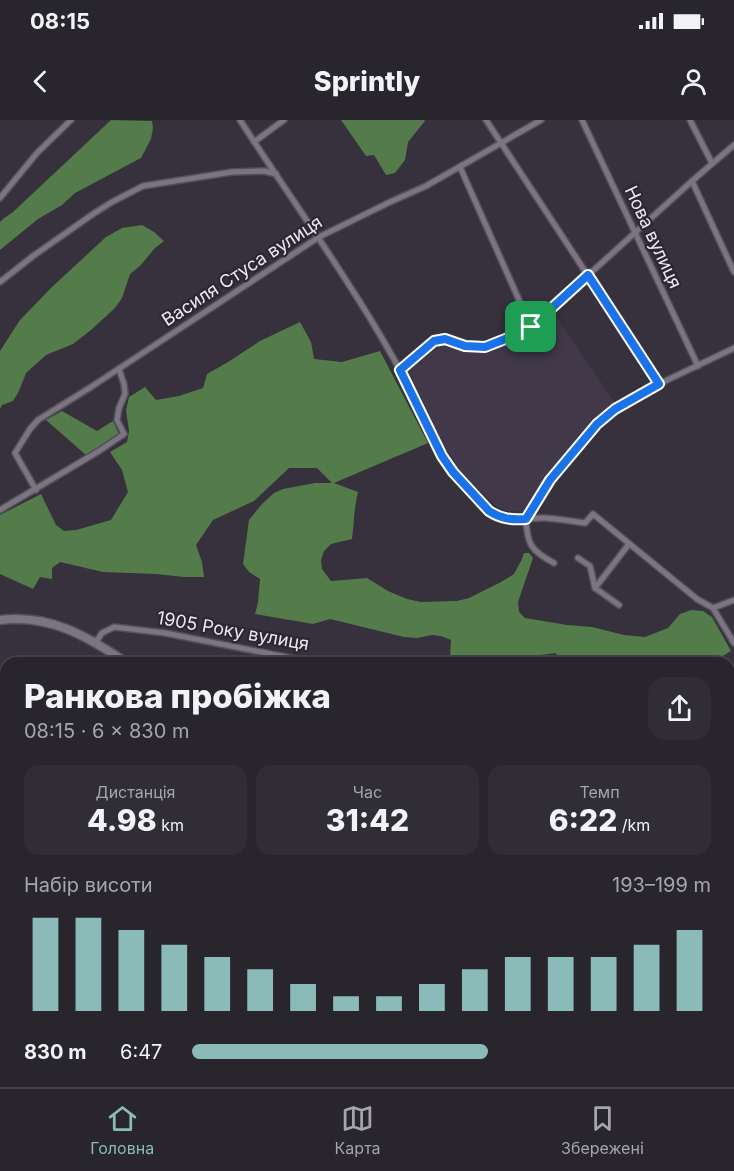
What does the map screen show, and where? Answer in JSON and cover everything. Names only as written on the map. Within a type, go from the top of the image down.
[{"type":"main road","points":[[0,620],[16,618],[54,624],[96,642],[118,657]]},
{"type":"street","points":[[0,198],[37,153],[70,120]]},
{"type":"street","points":[[240,120],[319,237],[400,370],[448,466],[489,511],[504,519],[567,520],[585,523],[593,514],[698,599],[713,608],[734,643]]},
{"type":"street","points":[[254,142],[284,120]]},
{"type":"street","points":[[486,120],[659,384]]},
{"type":"street","name":"Василя Стуса вулиця","points":[[36,490],[15,453],[38,420],[319,237],[426,186],[541,120]]},
{"type":"street","name":"Нова вулиця","points":[[582,120],[698,366]]},
{"type":"street","points":[[690,120],[712,163]]},
{"type":"street","points":[[400,370],[434,341],[445,339],[465,346],[485,347],[531,327],[734,145]]},
{"type":"street","points":[[460,167],[531,327]]},
{"type":"street","points":[[0,282],[93,214],[143,186],[232,172],[264,171],[276,174]]},
{"type":"street","points":[[692,181],[734,272]]},
{"type":"street","points":[[554,563],[539,555],[527,538],[526,519],[550,480],[597,424],[615,409],[659,384],[734,348]]},
{"type":"street","points":[[0,510],[124,435],[117,420],[125,394],[119,369]]},
{"type":"street","points":[[595,588],[629,544]]},
{"type":"street","points":[[578,558],[590,566],[595,588],[619,605]]},
{"type":"street","points":[[713,608],[734,600]]},
{"type":"street","name":"1905 Року вулиця","points":[[96,642],[102,633],[114,627],[165,633],[286,657]]},
{"type":"shaded area","points":[[555,315],[615,403],[590,425],[562,458],[526,512],[507,511],[497,507],[457,468],[408,371],[442,344],[463,350],[492,350],[513,341]]},
{"type":"green space","points":[[111,120],[152,121],[151,139],[141,158],[75,193],[0,250],[0,222]]},
{"type":"green space","points":[[341,120],[425,121],[408,142],[405,160],[395,173],[386,175],[374,155],[366,156]]},
{"type":"green space","points":[[142,225],[164,241],[130,274],[122,298],[115,308],[73,344],[46,355],[26,373],[13,401],[2,405],[0,409],[0,351],[20,320],[106,237],[122,228]]},
{"type":"green space","points":[[300,322],[311,342],[314,359],[342,362],[380,351],[428,443],[334,483],[358,492],[352,539],[331,544],[324,551],[321,560],[322,569],[331,581],[367,578],[407,599],[421,602],[457,601],[469,598],[514,574],[524,553],[529,553],[533,558],[518,602],[519,612],[525,618],[645,637],[668,628],[680,614],[691,610],[703,611],[712,617],[731,651],[721,657],[557,657],[556,653],[527,657],[450,657],[451,640],[441,636],[404,637],[330,619],[313,624],[255,614],[260,579],[249,572],[243,564],[249,520],[274,493],[315,483],[332,483],[317,468],[289,468],[254,501],[213,520],[196,545],[204,577],[103,572],[60,562],[52,568],[52,579],[40,577],[33,589],[0,574],[0,515],[41,494],[56,525],[64,531],[111,520],[128,492],[122,470],[110,452],[127,442],[129,431],[126,410],[129,397],[145,387],[156,400],[179,396],[203,388],[207,374],[260,341]]},
{"type":"green space","points":[[62,411],[97,431],[113,421],[119,434],[86,455],[46,420]]},
{"type":"route","points":[[588,275],[659,384],[615,409],[597,424],[550,480],[526,519],[504,519],[489,511],[448,466],[400,370],[434,341],[445,339],[465,346],[485,347],[531,327],[588,275]]}]
